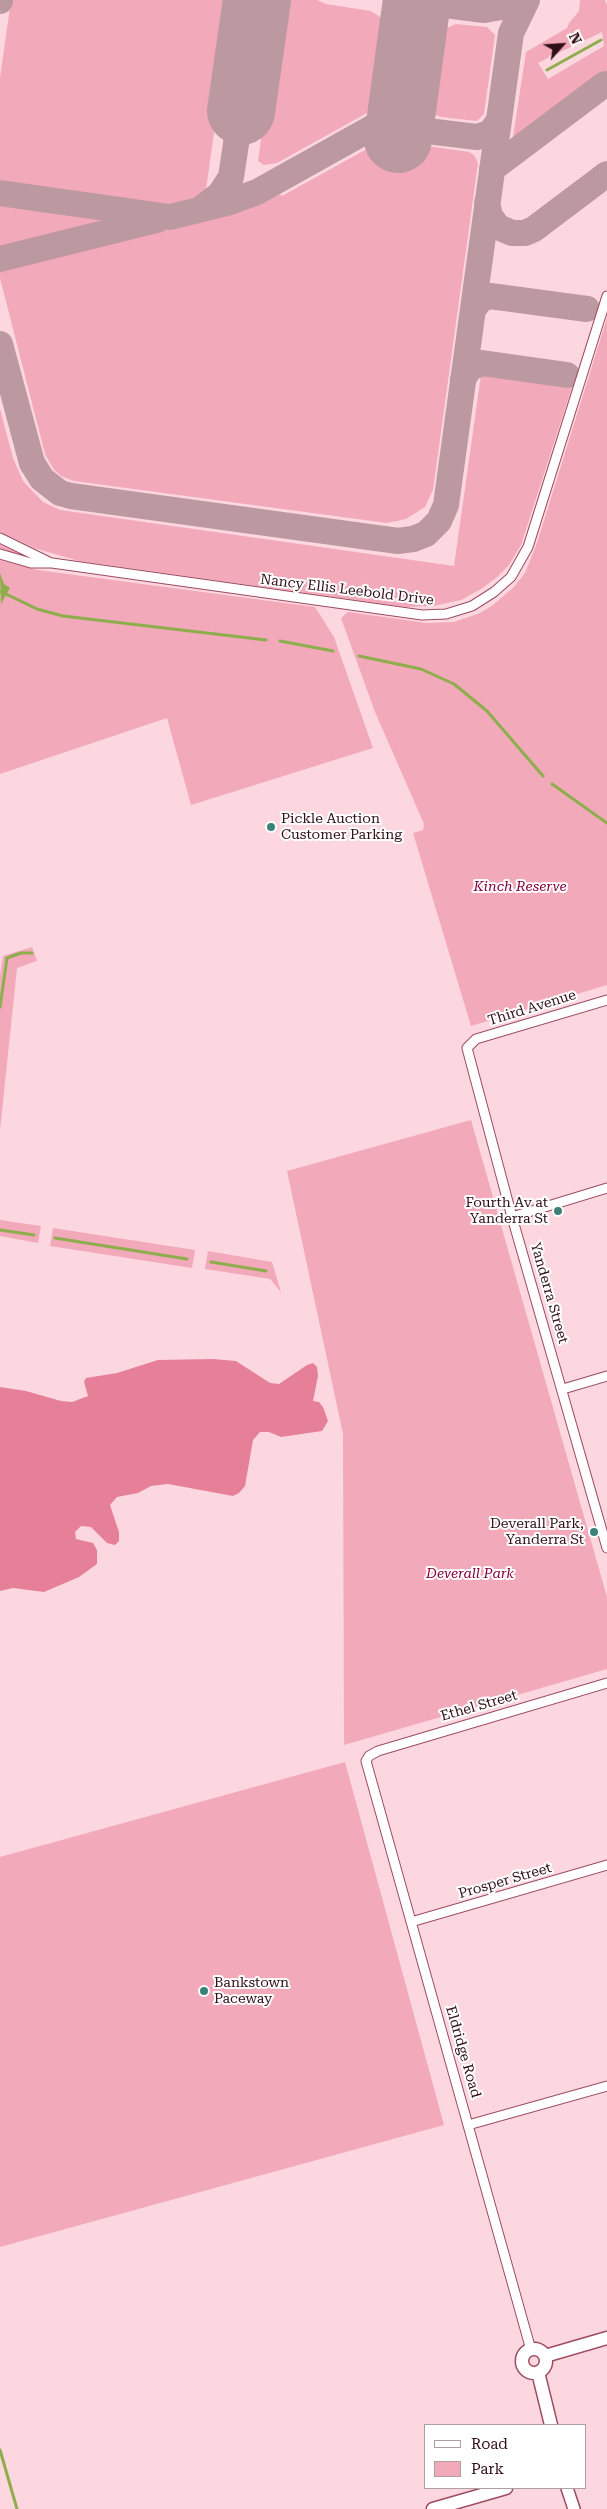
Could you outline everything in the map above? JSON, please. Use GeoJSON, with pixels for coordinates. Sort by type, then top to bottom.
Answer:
{"type":"FeatureCollection","features":[{"type":"Feature","properties":{"kind":"main road"},"geometry":{"type":"LineString","coordinates":[[545,2356],[607,2338]]}},
{"type":"Feature","properties":{"kind":"main road"},"geometry":{"type":"LineString","coordinates":[[531,2350],[540,2351],[545,2356],[546,2364],[538,2372],[527,2370],[523,2364],[524,2356],[531,2350]]}},
{"type":"Feature","properties":{"kind":"main road"},"geometry":{"type":"LineString","coordinates":[[538,2372],[550,2424]]}},
{"type":"Feature","properties":{"kind":"main road"},"geometry":{"type":"LineString","coordinates":[[433,2509],[503,2489]]}},
{"type":"Feature","properties":{"kind":"street","name":"Nancy Ellis Leebold Drive"},"geometry":{"type":"LineString","coordinates":[[0,554],[31,563],[52,563],[422,614],[446,614],[472,606],[494,592],[511,577],[526,552],[607,296]]}},
{"type":"Feature","properties":{"kind":"street","name":"Nancy Ellis Leebold Drive"},"geometry":{"type":"LineString","coordinates":[[0,538],[52,563]]}},
{"type":"Feature","properties":{"kind":"street","name":"Third Avenue"},"geometry":{"type":"LineString","coordinates":[[467,1046],[476,1040],[607,1000]]}},
{"type":"Feature","properties":{"kind":"street","name":"Yanderra Street"},"geometry":{"type":"LineString","coordinates":[[467,1046],[512,1217],[607,1548]]}},
{"type":"Feature","properties":{"kind":"street"},"geometry":{"type":"LineString","coordinates":[[512,1217],[607,1188]]}},
{"type":"Feature","properties":{"kind":"street"},"geometry":{"type":"LineString","coordinates":[[563,1390],[607,1376]]}},
{"type":"Feature","properties":{"kind":"street","name":"Ethel Street"},"geometry":{"type":"LineString","coordinates":[[366,1764],[368,1756],[378,1751],[607,1682]]}},
{"type":"Feature","properties":{"kind":"street","name":"Eldridge Road"},"geometry":{"type":"LineString","coordinates":[[366,1764],[531,2350]]}},
{"type":"Feature","properties":{"kind":"street","name":"Prosper Street"},"geometry":{"type":"LineString","coordinates":[[411,1922],[607,1866]]}},
{"type":"Feature","properties":{"kind":"street"},"geometry":{"type":"LineString","coordinates":[[468,2124],[607,2086]]}},
{"type":"Feature","properties":{"kind":"street"},"geometry":{"type":"LineString","coordinates":[[568,2489],[574,2509]]}},
{"type":"Feature","properties":{"kind":"green space"},"geometry":{"type":"Polygon","coordinates":[[[11,0],[233,0],[205,196],[191,204],[177,208],[0,184],[0,78],[11,0]]]}},
{"type":"Feature","properties":{"kind":"green space"},"geometry":{"type":"Polygon","coordinates":[[[280,0],[317,0],[326,4],[371,11],[383,19],[386,32],[376,108],[277,163],[264,165],[258,161],[280,0]]]}},
{"type":"Feature","properties":{"kind":"green space"},"geometry":{"type":"Polygon","coordinates":[[[580,0],[605,0],[607,5],[607,80],[605,78],[518,143],[513,137],[526,52],[567,28],[579,11],[580,0]],[[602,32],[556,54],[553,52],[548,58],[538,63],[548,79],[604,46],[602,32]]]}},
{"type":"Feature","properties":{"kind":"green space"},"geometry":{"type":"Polygon","coordinates":[[[456,24],[487,27],[495,35],[484,114],[477,121],[441,117],[435,115],[431,109],[439,37],[447,28],[456,24]]]}},
{"type":"Feature","properties":{"kind":"green space"},"geometry":{"type":"Polygon","coordinates":[[[374,145],[374,150],[417,158],[421,145],[469,152],[474,155],[478,163],[433,490],[425,507],[406,519],[387,523],[74,481],[61,476],[54,470],[45,454],[0,278],[0,268],[262,203],[280,194],[282,196],[374,145]]]}},
{"type":"Feature","properties":{"kind":"green space"},"geometry":{"type":"Polygon","coordinates":[[[0,201],[125,219],[0,251],[0,201]]]}},
{"type":"Feature","properties":{"kind":"green space","name":"Kinch Reserve"},"geometry":{"type":"Polygon","coordinates":[[[607,318],[607,985],[471,1026],[413,833],[423,830],[424,824],[375,712],[341,618],[348,612],[427,623],[454,622],[480,613],[493,605],[514,587],[525,573],[537,543],[607,318]]]}},
{"type":"Feature","properties":{"kind":"green space"},"geometry":{"type":"Polygon","coordinates":[[[488,369],[574,381],[521,545],[509,565],[496,578],[461,600],[433,606],[406,607],[79,561],[34,548],[0,532],[0,409],[13,458],[23,481],[43,502],[60,510],[454,566],[481,375],[488,369]]]}},
{"type":"Feature","properties":{"kind":"green space"},"geometry":{"type":"Polygon","coordinates":[[[0,543],[35,558],[35,560],[0,549],[0,543]]]}},
{"type":"Feature","properties":{"kind":"green space"},"geometry":{"type":"Polygon","coordinates":[[[0,560],[38,570],[315,607],[334,637],[373,748],[191,805],[167,718],[0,774],[0,560]]]}},
{"type":"Feature","properties":{"kind":"green space"},"geometry":{"type":"Polygon","coordinates":[[[32,947],[37,961],[17,968],[0,1130],[0,975],[3,956],[32,947]]]}},
{"type":"Feature","properties":{"kind":"green space","name":"Deverall Park"},"geometry":{"type":"Polygon","coordinates":[[[471,1120],[607,1597],[607,1669],[344,1745],[343,1434],[287,1171],[471,1120]]]}},
{"type":"Feature","properties":{"kind":"green space"},"geometry":{"type":"Polygon","coordinates":[[[0,1220],[41,1226],[38,1243],[0,1236],[0,1220]]]}},
{"type":"Feature","properties":{"kind":"green space"},"geometry":{"type":"Polygon","coordinates":[[[53,1228],[195,1250],[192,1268],[50,1246],[53,1228]]]}},
{"type":"Feature","properties":{"kind":"green space"},"geometry":{"type":"Polygon","coordinates":[[[208,1251],[272,1262],[281,1292],[270,1279],[205,1269],[208,1251]]]}},
{"type":"Feature","properties":{"kind":"green space","name":"Bankstown Paceway"},"geometry":{"type":"Polygon","coordinates":[[[345,1762],[444,2125],[0,2247],[0,1857],[345,1762]]]}},
{"type":"Feature","properties":{"kind":"shaded area"},"geometry":{"type":"Polygon","coordinates":[[[0,573],[4,584],[10,588],[1,604],[0,573]]]}},
{"type":"Feature","properties":{"kind":"shaded area"},"geometry":{"type":"Polygon","coordinates":[[[213,1359],[236,1361],[270,1383],[279,1384],[313,1363],[317,1367],[318,1376],[313,1401],[319,1402],[323,1407],[328,1421],[322,1431],[281,1437],[269,1432],[260,1432],[253,1440],[245,1486],[239,1493],[233,1496],[168,1484],[151,1486],[138,1493],[117,1497],[110,1505],[119,1532],[119,1541],[115,1545],[107,1543],[91,1527],[81,1526],[75,1532],[76,1539],[93,1543],[97,1550],[97,1564],[79,1577],[44,1592],[13,1588],[0,1591],[0,1387],[72,1402],[88,1396],[84,1382],[86,1378],[117,1373],[158,1360],[213,1359]]]}},
{"type":"Feature","properties":{"kind":"waterway"},"geometry":{"type":"LineString","coordinates":[[547,70],[601,40]]}},
{"type":"Feature","properties":{"kind":"waterway"},"geometry":{"type":"LineString","coordinates":[[0,591],[37,609],[63,616],[266,640]]}},
{"type":"Feature","properties":{"kind":"waterway"},"geometry":{"type":"LineString","coordinates":[[280,641],[333,651]]}},
{"type":"Feature","properties":{"kind":"waterway"},"geometry":{"type":"LineString","coordinates":[[359,656],[421,669],[454,684],[487,711],[543,776]]}},
{"type":"Feature","properties":{"kind":"waterway"},"geometry":{"type":"LineString","coordinates":[[552,784],[607,823]]}},
{"type":"Feature","properties":{"kind":"waterway"},"geometry":{"type":"LineString","coordinates":[[0,1007],[7,958],[21,953],[32,953]]}},
{"type":"Feature","properties":{"kind":"waterway"},"geometry":{"type":"LineString","coordinates":[[0,1230],[34,1235]]}},
{"type":"Feature","properties":{"kind":"waterway"},"geometry":{"type":"LineString","coordinates":[[55,1238],[187,1259]]}},
{"type":"Feature","properties":{"kind":"waterway"},"geometry":{"type":"LineString","coordinates":[[211,1262],[266,1271]]}},
{"type":"Feature","properties":{"kind":"waterway"},"geometry":{"type":"LineString","coordinates":[[0,2450],[17,2509]]}},
{"type":"Feature","properties":{"kind":"taxiway"},"geometry":{"type":"LineString","coordinates":[[406,0],[484,10],[501,7],[514,0]]}},
{"type":"Feature","properties":{"kind":"taxiway"},"geometry":{"type":"LineString","coordinates":[[0,344],[32,463],[42,479],[60,493],[398,541],[413,539],[426,534],[439,521],[446,505],[511,33],[527,0]]}},
{"type":"Feature","properties":{"kind":"taxiway"},"geometry":{"type":"LineString","coordinates":[[492,169],[605,84]]}},
{"type":"Feature","properties":{"kind":"taxiway"},"geometry":{"type":"LineString","coordinates":[[203,207],[220,194],[231,177],[241,111]]}},
{"type":"Feature","properties":{"kind":"taxiway"},"geometry":{"type":"LineString","coordinates":[[0,193],[170,217],[227,203],[257,192],[377,125],[477,137],[490,133],[498,122]]}},
{"type":"Feature","properties":{"kind":"taxiway"},"geometry":{"type":"LineString","coordinates":[[487,203],[490,216],[498,227],[512,233],[525,233],[534,229],[607,174]]}},
{"type":"Feature","properties":{"kind":"taxiway"},"geometry":{"type":"LineString","coordinates":[[0,259],[157,220]]}},
{"type":"Feature","properties":{"kind":"taxiway"},"geometry":{"type":"LineString","coordinates":[[473,310],[480,300],[490,296],[587,309]]}},
{"type":"Feature","properties":{"kind":"taxiway"},"geometry":{"type":"LineString","coordinates":[[463,379],[470,368],[482,363],[567,375]]}},
{"type":"Feature","properties":{"kind":"runway"},"geometry":{"type":"LineString","coordinates":[[241,111],[257,0]]}},
{"type":"Feature","properties":{"kind":"runway"},"geometry":{"type":"LineString","coordinates":[[398,139],[417,0]]}},
{"type":"Feature","properties":{"kind":"place","name":"Pickle Auction Customer Parking"},"geometry":{"type":"Point","coordinates":[271,827]}},
{"type":"Feature","properties":{"kind":"place","name":"Fourth Av at Yanderra St"},"geometry":{"type":"Point","coordinates":[558,1211]}},
{"type":"Feature","properties":{"kind":"place","name":"Deverall Park, Yanderra St"},"geometry":{"type":"Point","coordinates":[594,1532]}},
{"type":"Feature","properties":{"kind":"place","name":"Bankstown Paceway"},"geometry":{"type":"Point","coordinates":[204,1991]}}]}
